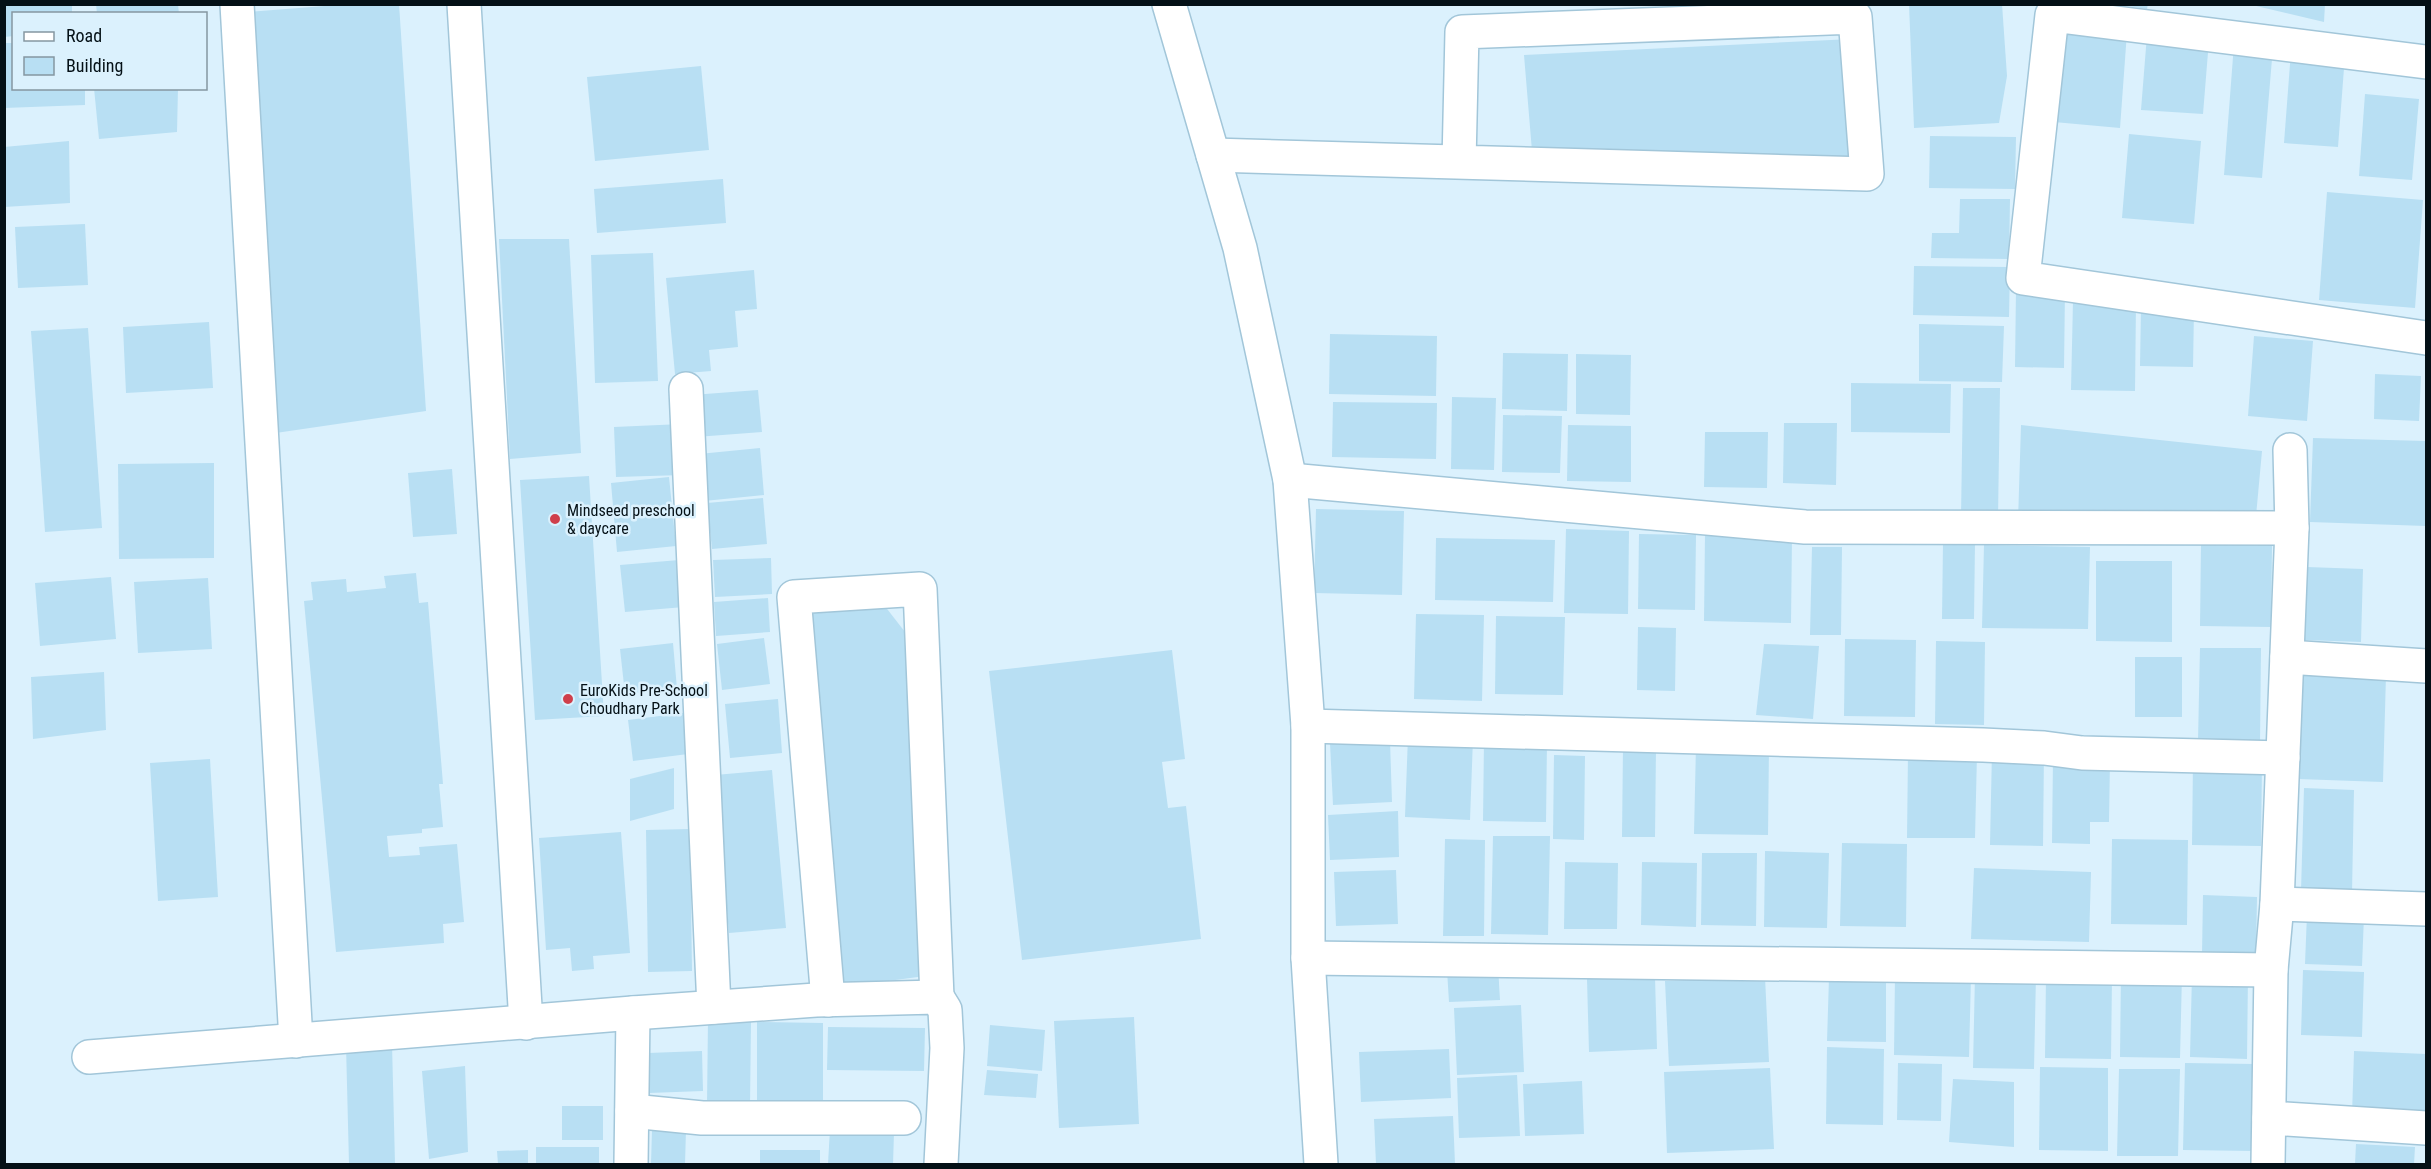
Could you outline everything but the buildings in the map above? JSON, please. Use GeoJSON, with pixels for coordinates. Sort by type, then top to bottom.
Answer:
{"type":"FeatureCollection","features":[{"type":"Feature","properties":{"kind":"street"},"geometry":{"type":"LineString","coordinates":[[237,4],[296,1041]]}},
{"type":"Feature","properties":{"kind":"street"},"geometry":{"type":"LineString","coordinates":[[464,4],[526,1023]]}},
{"type":"Feature","properties":{"kind":"street"},"geometry":{"type":"LineString","coordinates":[[1169,4],[1240,248],[1290,480],[1308,726],[1308,958],[1321,1164]]}},
{"type":"Feature","properties":{"kind":"street"},"geometry":{"type":"LineString","coordinates":[[2427,62],[2052,15],[2023,278],[2427,338]]}},
{"type":"Feature","properties":{"kind":"street"},"geometry":{"type":"LineString","coordinates":[[1213,155],[1867,174],[1855,17],[1462,32],[1459,162]]}},
{"type":"Feature","properties":{"kind":"street"},"geometry":{"type":"LineString","coordinates":[[686,389],[714,1007]]}},
{"type":"Feature","properties":{"kind":"street"},"geometry":{"type":"LineString","coordinates":[[2268,1164],[2271,970],[2277,904],[2292,528],[2290,450]]}},
{"type":"Feature","properties":{"kind":"street"},"geometry":{"type":"LineString","coordinates":[[1290,480],[1805,527],[2292,528]]}},
{"type":"Feature","properties":{"kind":"street"},"geometry":{"type":"LineString","coordinates":[[828,1000],[794,597],[920,589],[937,997],[945,1010],[947,1048],[941,1164]]}},
{"type":"Feature","properties":{"kind":"street"},"geometry":{"type":"LineString","coordinates":[[2287,657],[2427,666]]}},
{"type":"Feature","properties":{"kind":"street"},"geometry":{"type":"LineString","coordinates":[[1308,726],[1983,745],[2044,748],[2082,753],[2283,758]]}},
{"type":"Feature","properties":{"kind":"street"},"geometry":{"type":"LineString","coordinates":[[2277,904],[2427,909]]}},
{"type":"Feature","properties":{"kind":"street"},"geometry":{"type":"LineString","coordinates":[[1308,958],[2271,970]]}},
{"type":"Feature","properties":{"kind":"street"},"geometry":{"type":"LineString","coordinates":[[88,1057],[714,1007],[828,1000],[937,997]]}},
{"type":"Feature","properties":{"kind":"street"},"geometry":{"type":"LineString","coordinates":[[631,1164],[633,1013]]}},
{"type":"Feature","properties":{"kind":"street"},"geometry":{"type":"LineString","coordinates":[[632,1111],[702,1118],[904,1118]]}},
{"type":"Feature","properties":{"kind":"street"},"geometry":{"type":"LineString","coordinates":[[2270,1118],[2427,1128]]}},
{"type":"Feature","properties":{"kind":"place","name":"Mindseed preschool & daycare"},"geometry":{"type":"Point","coordinates":[555,519]}},
{"type":"Feature","properties":{"kind":"place","name":"EuroKids Pre-School Choudhary Park"},"geometry":{"type":"Point","coordinates":[568,699]}}]}
